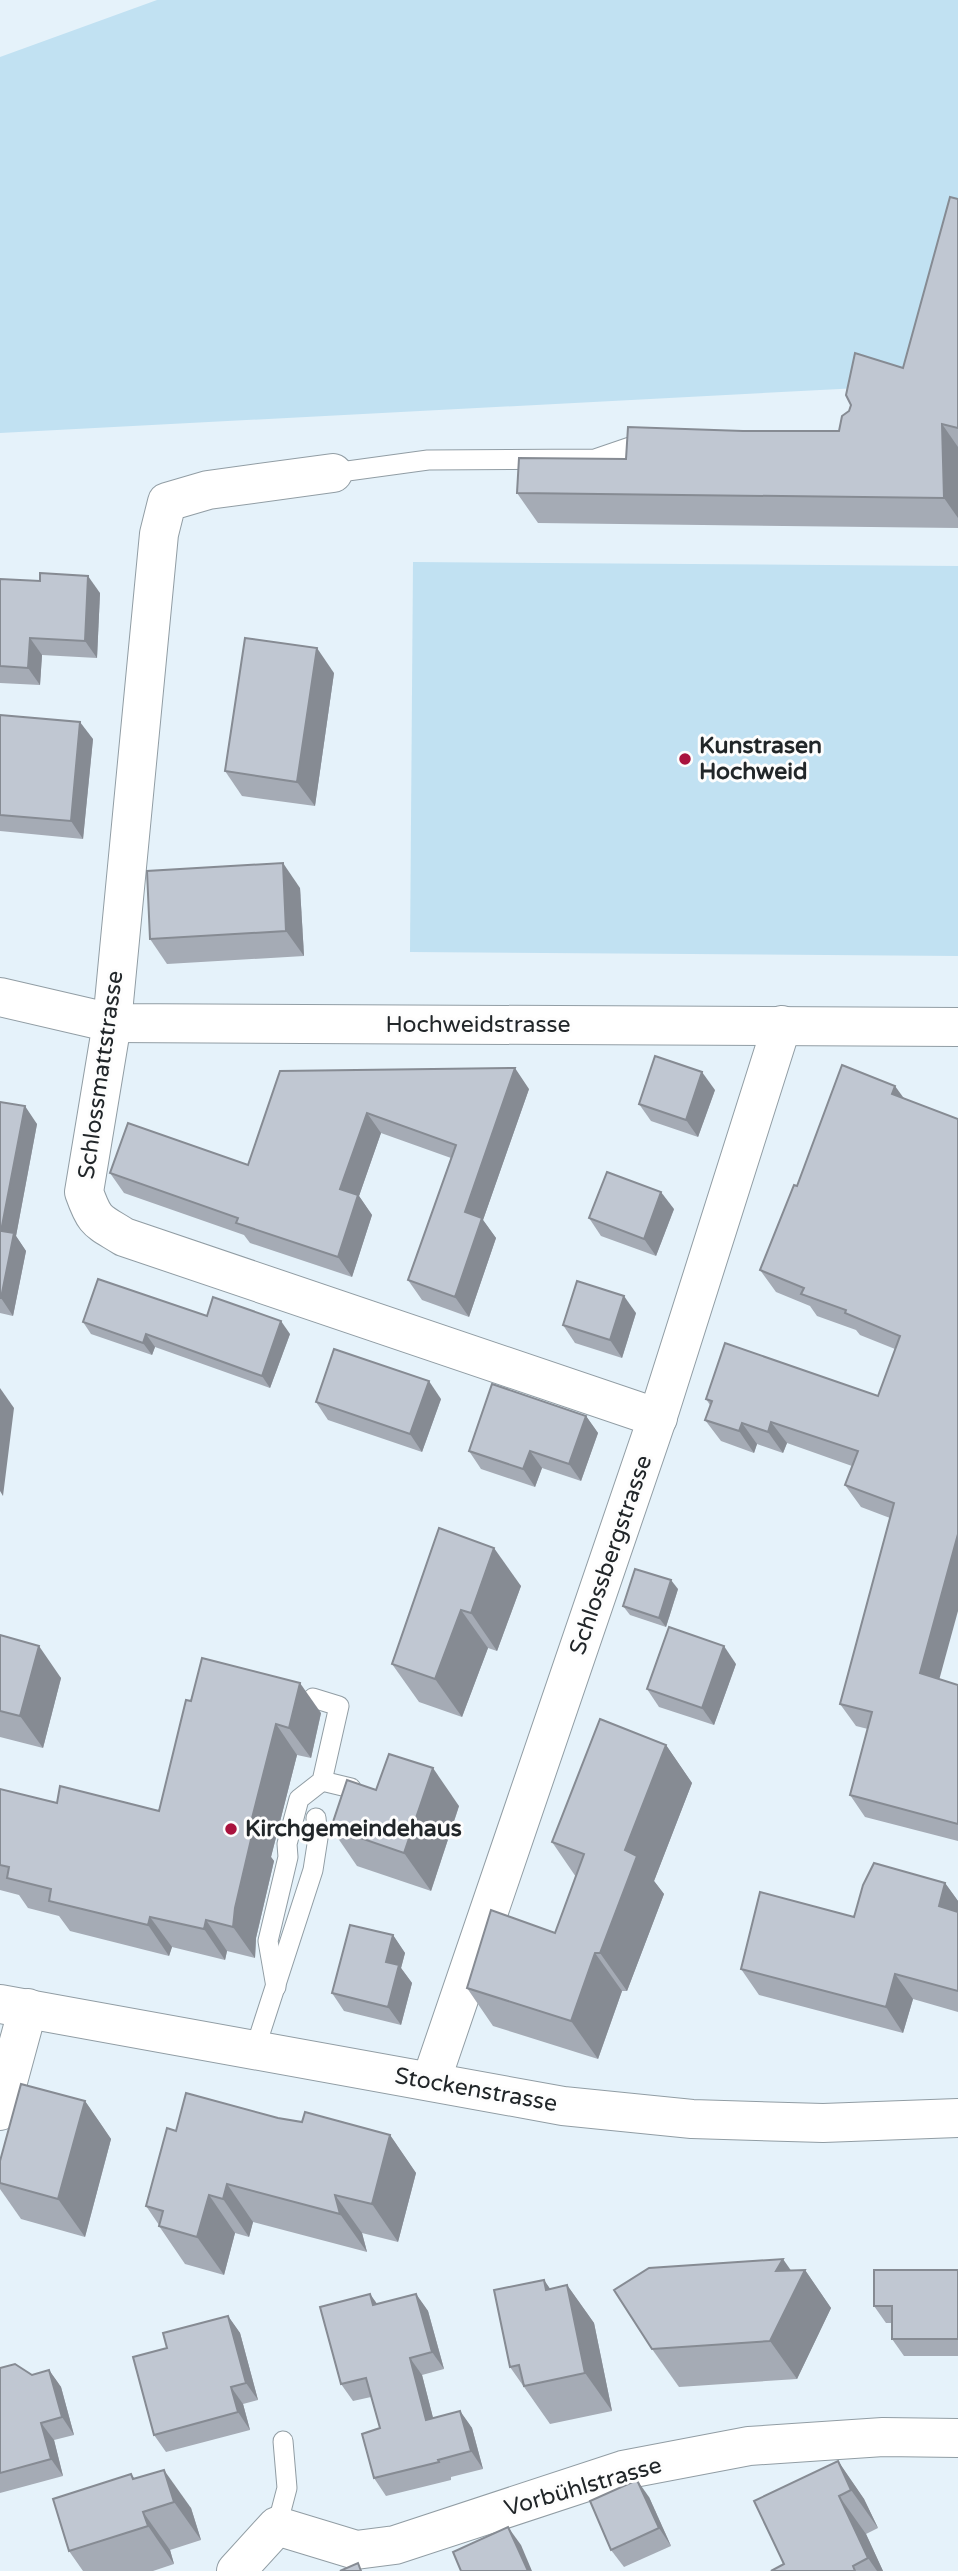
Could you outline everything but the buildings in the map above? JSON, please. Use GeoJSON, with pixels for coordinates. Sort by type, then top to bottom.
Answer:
{"type":"FeatureCollection","features":[{"type":"Feature","properties":{"kind":"street","name":"Schlossmattstrasse"},"geometry":{"type":"LineString","coordinates":[[333,472],[208,490],[167,502],[159,534],[112,1023],[84,1192],[93,1218],[124,1237],[658,1418]]}},
{"type":"Feature","properties":{"kind":"street","name":"Hochweidstrasse"},"geometry":{"type":"LineString","coordinates":[[0,997],[112,1023],[958,1027]]}},
{"type":"Feature","properties":{"kind":"street","name":"Schlossbergstrasse"},"geometry":{"type":"LineString","coordinates":[[431,2081],[658,1418],[782,1026]]}},
{"type":"Feature","properties":{"kind":"street","name":"Stockenstrasse"},"geometry":{"type":"LineString","coordinates":[[14,2006],[563,2106],[692,2119],[823,2123],[958,2118]]}},
{"type":"Feature","properties":{"kind":"street"},"geometry":{"type":"LineString","coordinates":[[0,2111],[14,2006]]}},
{"type":"Feature","properties":{"kind":"street","name":"Vorbühlstrasse"},"geometry":{"type":"LineString","coordinates":[[277,2526],[356,2550],[395,2545],[624,2470],[749,2446],[883,2437],[958,2438]]}},
{"type":"Feature","properties":{"kind":"street"},"geometry":{"type":"LineString","coordinates":[[236,2571],[277,2526]]}},
{"type":"Feature","properties":{"kind":"lane"},"geometry":{"type":"LineString","coordinates":[[333,472],[428,460],[595,459],[636,445],[675,443]]}},
{"type":"Feature","properties":{"kind":"lane"},"geometry":{"type":"LineString","coordinates":[[276,1987],[268,1941],[288,1857],[288,1844],[299,1799],[322,1781],[339,1706],[313,1698]]}},
{"type":"Feature","properties":{"kind":"lane"},"geometry":{"type":"LineString","coordinates":[[322,1781],[351,1788]]}},
{"type":"Feature","properties":{"kind":"lane"},"geometry":{"type":"LineString","coordinates":[[255,2049],[313,1870],[318,1839],[316,1818]]}},
{"type":"Feature","properties":{"kind":"lane"},"geometry":{"type":"LineString","coordinates":[[277,2526],[287,2488],[283,2441]]}},
{"type":"Feature","properties":{"kind":"shaded area"},"geometry":{"type":"Polygon","coordinates":[[[157,0],[958,0],[958,241],[898,386],[0,433],[0,57],[157,0]]]}},
{"type":"Feature","properties":{"kind":"shaded area","name":"Kunstrasen Hochweid"},"geometry":{"type":"Polygon","coordinates":[[[413,562],[958,566],[958,956],[410,952],[413,562]]]}},
{"type":"Feature","properties":{"kind":"place","name":"Kunstrasen Hochweid"},"geometry":{"type":"Point","coordinates":[685,759]}},
{"type":"Feature","properties":{"kind":"place","name":"Kirchgemeindehaus"},"geometry":{"type":"Point","coordinates":[231,1829]}}]}
